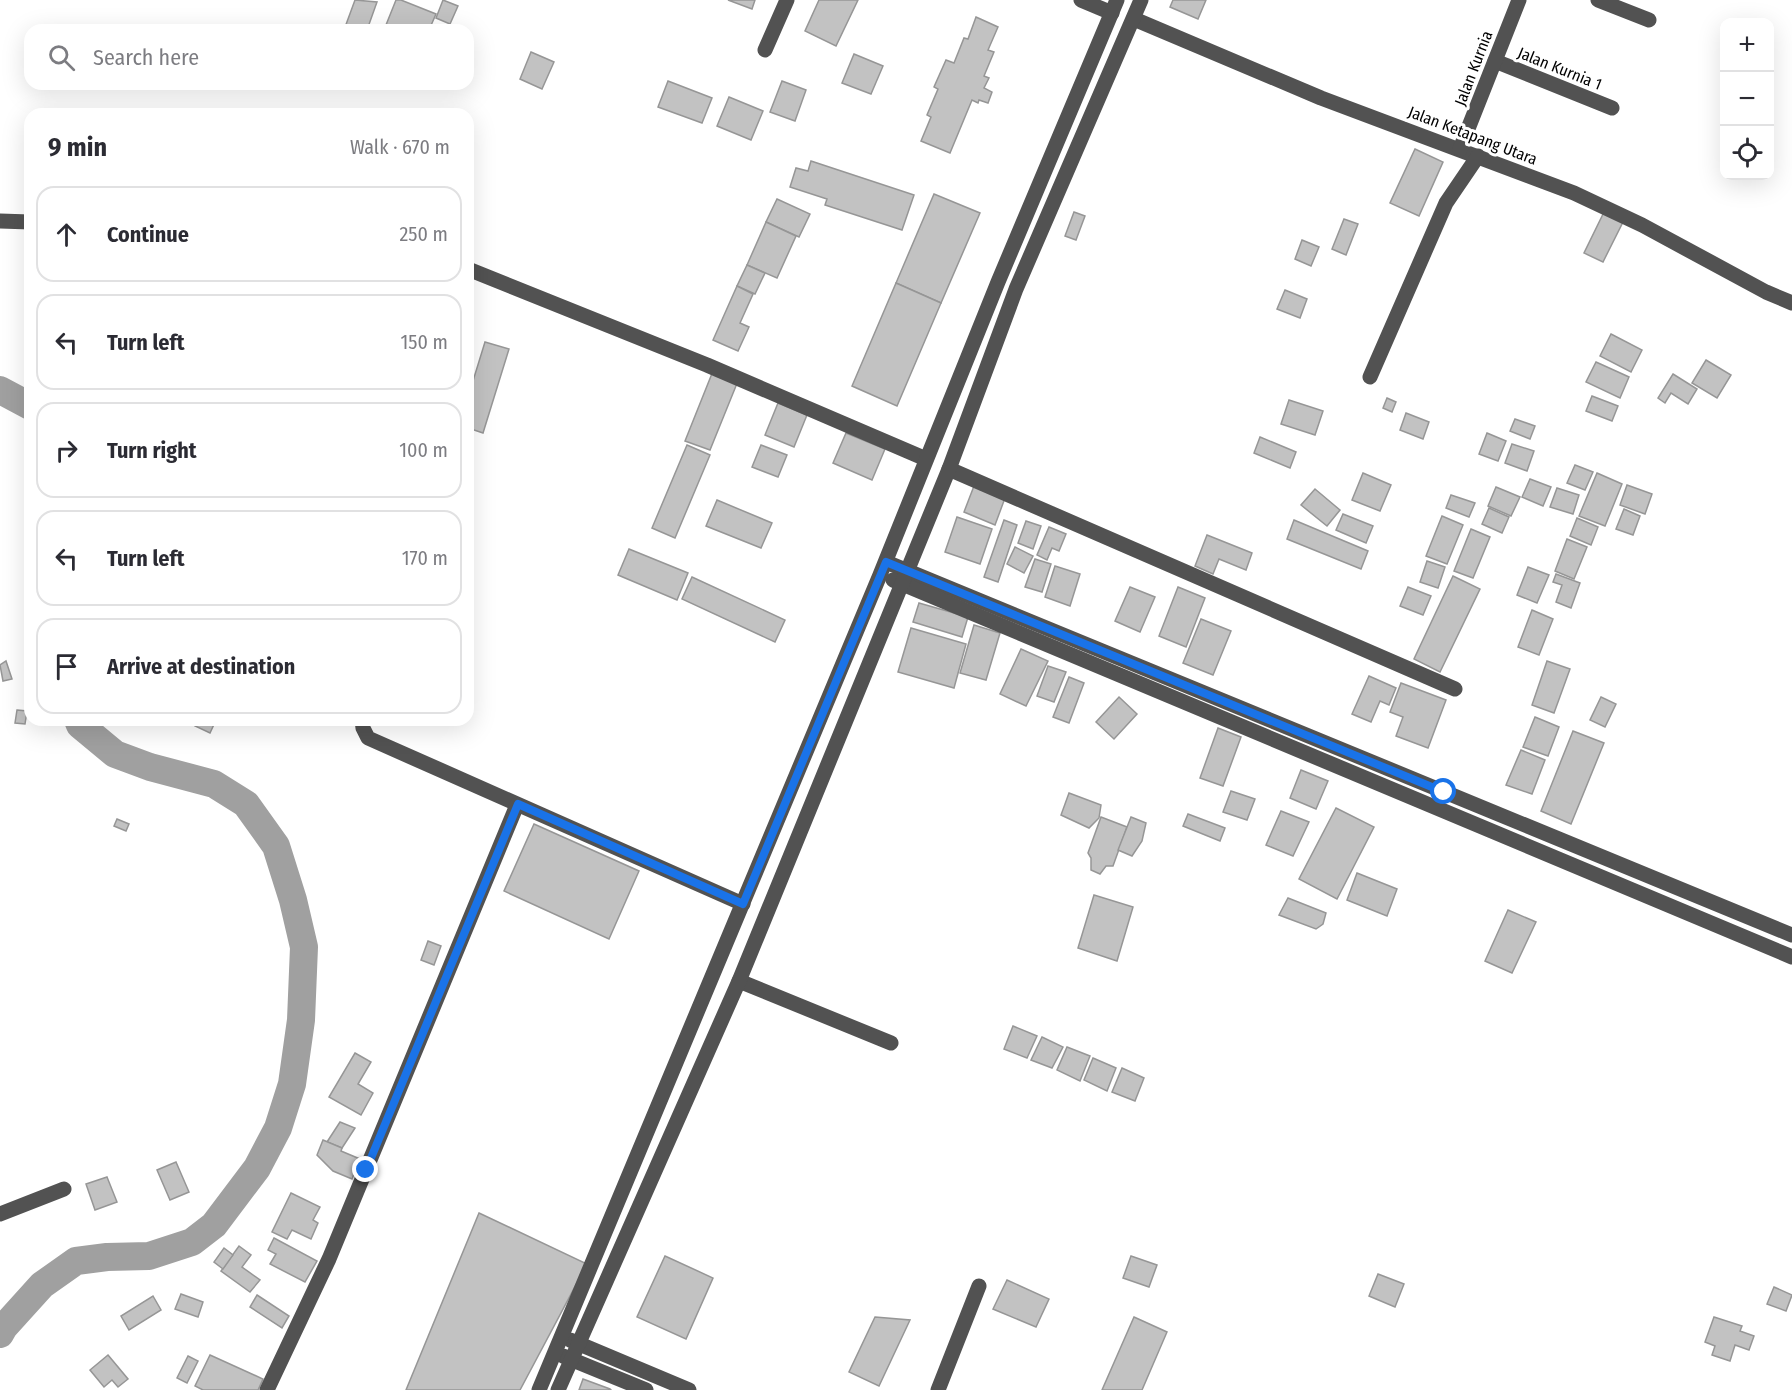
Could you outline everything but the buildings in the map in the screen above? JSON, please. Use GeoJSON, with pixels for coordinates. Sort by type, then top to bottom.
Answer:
{"type":"FeatureCollection","features":[{"type":"Feature","properties":{"kind":"street"},"geometry":{"type":"LineString","coordinates":[[765,50],[787,0]]}},
{"type":"Feature","properties":{"kind":"street"},"geometry":{"type":"LineString","coordinates":[[539,1390],[883,569],[998,282],[1115,6],[1081,0]]}},
{"type":"Feature","properties":{"kind":"street"},"geometry":{"type":"LineString","coordinates":[[558,1390],[739,981],[949,469],[1016,289],[1141,0]]}},
{"type":"Feature","properties":{"kind":"street","name":"Jalan Kurnia"},"geometry":{"type":"LineString","coordinates":[[1460,149],[1519,0]]}},
{"type":"Feature","properties":{"kind":"street"},"geometry":{"type":"LineString","coordinates":[[1598,0],[1649,20]]}},
{"type":"Feature","properties":{"kind":"street","name":"Jalan Ketapang Utara"},"geometry":{"type":"LineString","coordinates":[[1134,19],[1321,98],[1574,193],[1642,225],[1792,303]]}},
{"type":"Feature","properties":{"kind":"street","name":"Jalan Kurnia 1"},"geometry":{"type":"LineString","coordinates":[[1495,61],[1612,108]]}},
{"type":"Feature","properties":{"kind":"street"},"geometry":{"type":"LineString","coordinates":[[1370,377],[1446,203],[1478,156]]}},
{"type":"Feature","properties":{"kind":"street"},"geometry":{"type":"LineString","coordinates":[[0,221],[24,222]]}},
{"type":"Feature","properties":{"kind":"street"},"geometry":{"type":"LineString","coordinates":[[474,271],[707,365],[926,459]]}},
{"type":"Feature","properties":{"kind":"street"},"geometry":{"type":"LineString","coordinates":[[998,282],[1016,289]]}},
{"type":"Feature","properties":{"kind":"street"},"geometry":{"type":"LineString","coordinates":[[949,469],[1455,689]]}},
{"type":"Feature","properties":{"kind":"street"},"geometry":{"type":"LineString","coordinates":[[883,569],[1444,792],[1792,935]]}},
{"type":"Feature","properties":{"kind":"street"},"geometry":{"type":"LineString","coordinates":[[905,577],[1437,807],[1792,957]]}},
{"type":"Feature","properties":{"kind":"street"},"geometry":{"type":"LineString","coordinates":[[363,726],[368,738],[743,904]]}},
{"type":"Feature","properties":{"kind":"street"},"geometry":{"type":"LineString","coordinates":[[1437,807],[1444,792]]}},
{"type":"Feature","properties":{"kind":"street"},"geometry":{"type":"LineString","coordinates":[[267,1390],[329,1259],[518,804]]}},
{"type":"Feature","properties":{"kind":"street"},"geometry":{"type":"LineString","coordinates":[[739,981],[891,1044]]}},
{"type":"Feature","properties":{"kind":"street"},"geometry":{"type":"LineString","coordinates":[[0,1214],[64,1189]]}},
{"type":"Feature","properties":{"kind":"street"},"geometry":{"type":"LineString","coordinates":[[938,1390],[979,1286]]}},
{"type":"Feature","properties":{"kind":"street"},"geometry":{"type":"LineString","coordinates":[[562,1337],[689,1390]]}},
{"type":"Feature","properties":{"kind":"street"},"geometry":{"type":"LineString","coordinates":[[555,1352],[646,1390]]}},
{"type":"Feature","properties":{"kind":"waterway"},"geometry":{"type":"LineString","coordinates":[[0,390],[24,403]]}},
{"type":"Feature","properties":{"kind":"waterway"},"geometry":{"type":"LineString","coordinates":[[0,1334],[42,1285],[76,1261],[107,1257],[149,1256],[192,1242],[214,1225],[257,1168],[278,1128],[292,1084],[301,1020],[304,947],[293,900],[276,846],[246,804],[214,784],[150,767],[115,754],[81,726]]}},
{"type":"Feature","properties":{"kind":"route"},"geometry":{"type":"LineString","coordinates":[[366,1170],[518,804],[743,904],[886,562],[1444,792]]}}]}
